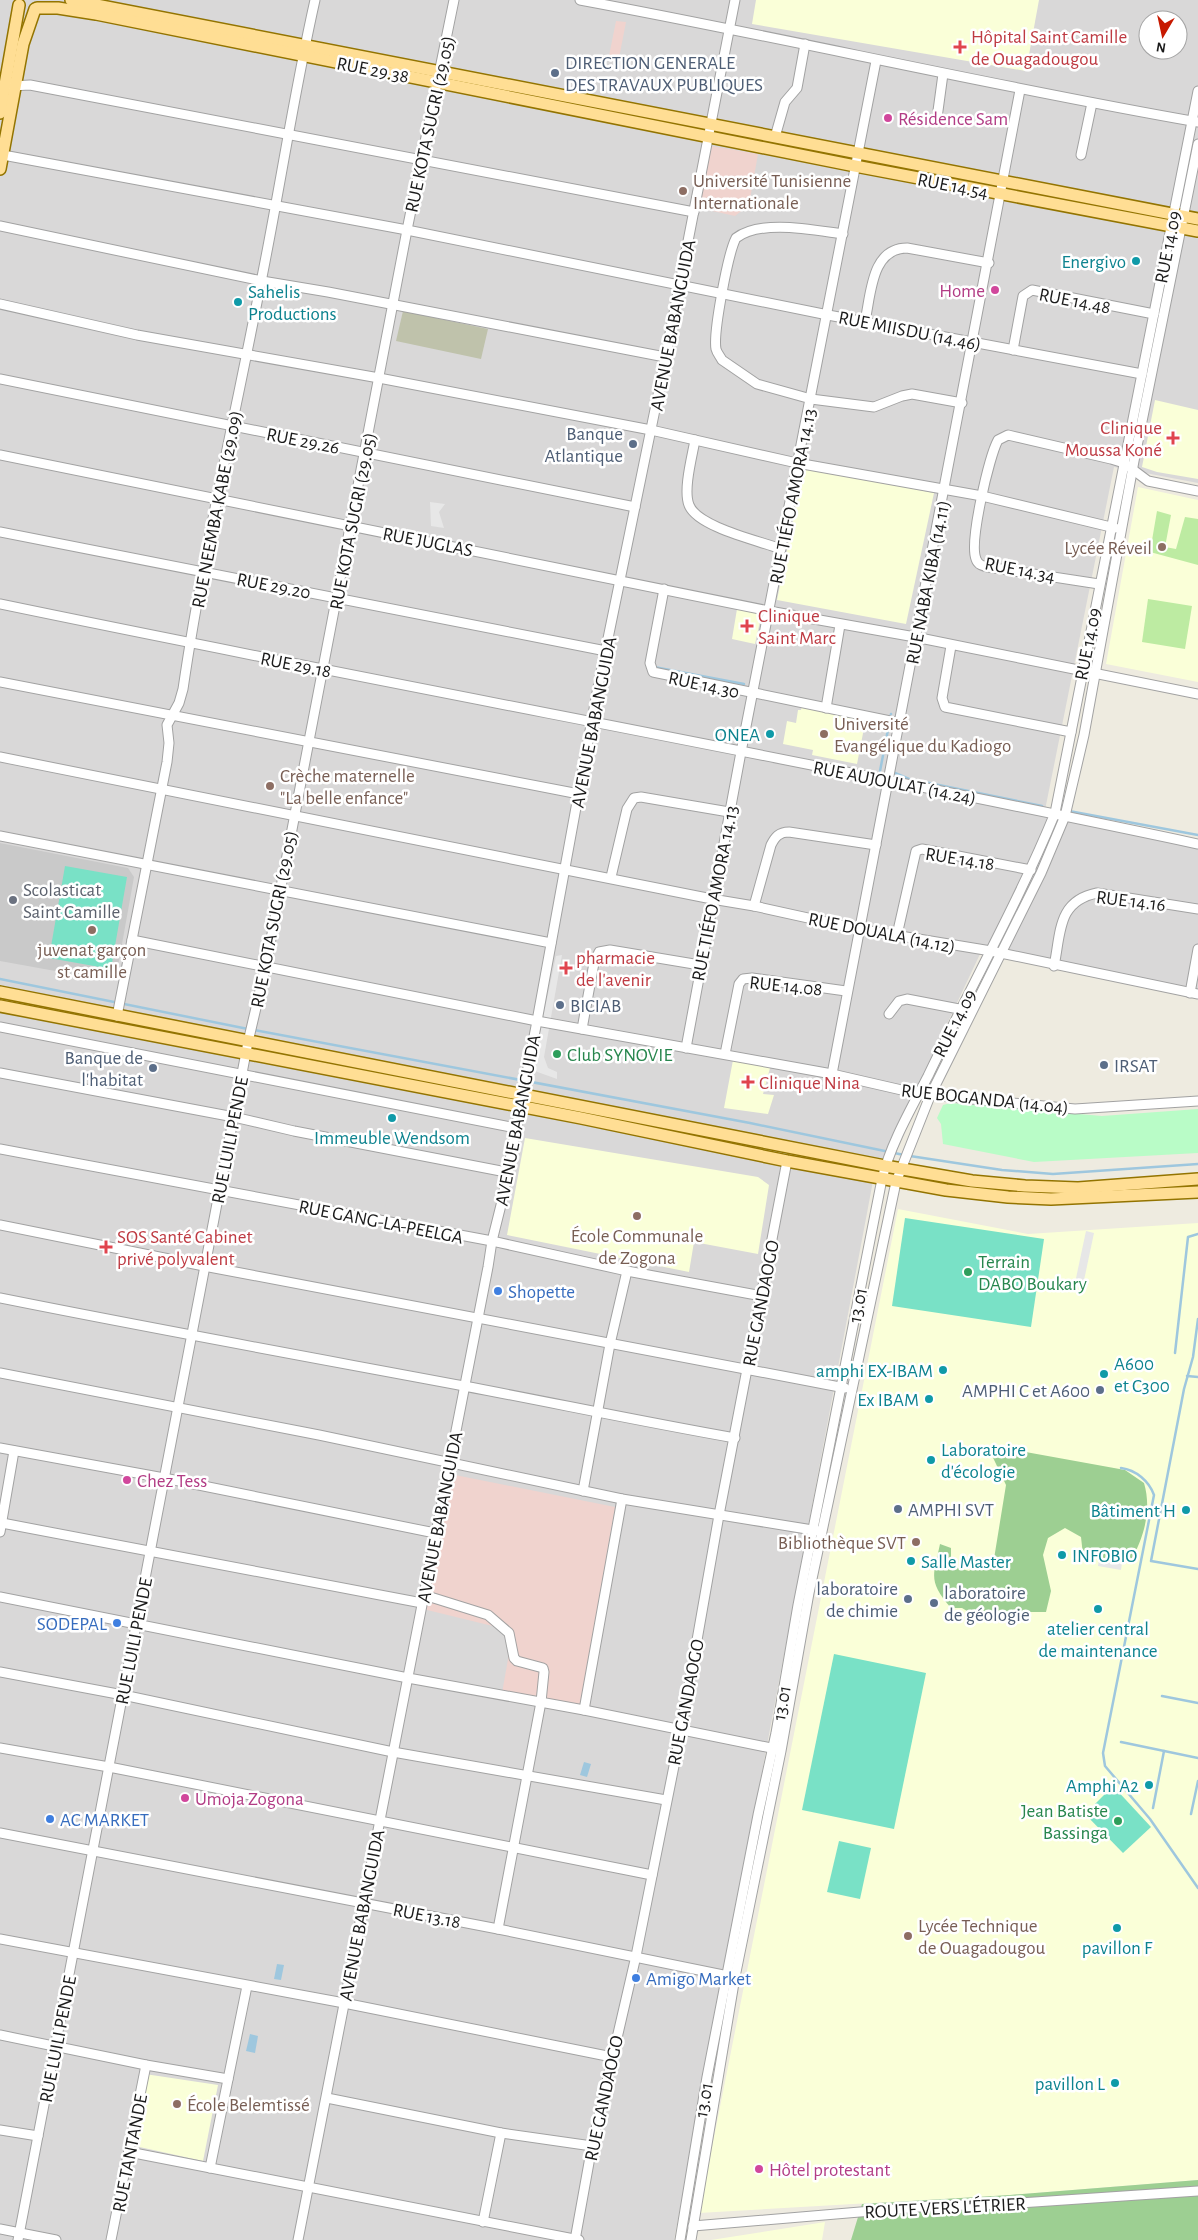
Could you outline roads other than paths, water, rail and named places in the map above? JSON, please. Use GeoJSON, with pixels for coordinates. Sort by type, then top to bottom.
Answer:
{"type":"FeatureCollection","features":[{"type":"Feature","properties":{"kind":"main road","name":"RUE 29.38"},"geometry":{"type":"LineString","coordinates":[[71,0],[303,51]]}},
{"type":"Feature","properties":{"kind":"main road","name":"RUE 29.38"},"geometry":{"type":"LineString","coordinates":[[18,3],[26,10],[39,6],[96,14],[438,77],[711,124],[1004,182],[1178,221]]}},
{"type":"Feature","properties":{"kind":"main road"},"geometry":{"type":"LineString","coordinates":[[0,169],[3,155],[7,87],[18,3]]}},
{"type":"Feature","properties":{"kind":"main road"},"geometry":{"type":"LineString","coordinates":[[0,112],[7,87],[39,6]]}},
{"type":"Feature","properties":{"kind":"main road","name":"RUE 29.38"},"geometry":{"type":"LineString","coordinates":[[438,77],[708,136]]}},
{"type":"Feature","properties":{"kind":"main road","name":"RUE 14.54"},"geometry":{"type":"LineString","coordinates":[[708,136],[1001,194],[1178,221],[1198,231]]}},
{"type":"Feature","properties":{"kind":"main road"},"geometry":{"type":"LineString","coordinates":[[1178,221],[1198,219]]}},
{"type":"Feature","properties":{"kind":"main road"},"geometry":{"type":"LineString","coordinates":[[0,992],[901,1169],[1001,1184],[1078,1188],[1198,1179]]}},
{"type":"Feature","properties":{"kind":"main road"},"geometry":{"type":"LineString","coordinates":[[0,1006],[520,1107],[786,1161],[946,1190],[1028,1199],[1198,1192]]}},
{"type":"Feature","properties":{"kind":"street","name":"RUE NEEMBA KABE (29.09)"},"geometry":{"type":"LineString","coordinates":[[117,1016],[169,749],[167,725],[180,699],[202,572],[262,281],[303,51],[315,0]]}},
{"type":"Feature","properties":{"kind":"street","name":"RUE KOTA SUGRI (29.05)"},"geometry":{"type":"LineString","coordinates":[[248,1042],[266,966],[293,816],[338,598],[407,230],[454,0]]}},
{"type":"Feature","properties":{"kind":"street"},"geometry":{"type":"LineString","coordinates":[[580,0],[730,28],[876,61],[1020,90],[1195,122]]}},
{"type":"Feature","properties":{"kind":"street","name":"AVENUE BABANGUIDA"},"geometry":{"type":"LineString","coordinates":[[298,2240],[477,1318],[523,1094],[592,722],[735,0]]}},
{"type":"Feature","properties":{"kind":"street"},"geometry":{"type":"LineString","coordinates":[[775,137],[785,102],[797,88],[805,44]]}},
{"type":"Feature","properties":{"kind":"street","name":"RUE TIÉFO AMORA 14.13"},"geometry":{"type":"LineString","coordinates":[[686,1048],[740,752],[828,315],[876,61]]}},
{"type":"Feature","properties":{"kind":"street"},"geometry":{"type":"LineString","coordinates":[[937,118],[943,74]]}},
{"type":"Feature","properties":{"kind":"street"},"geometry":{"type":"LineString","coordinates":[[7,87],[30,85],[694,212]]}},
{"type":"Feature","properties":{"kind":"street","name":"RUE NABA KIBA (14.11)"},"geometry":{"type":"LineString","coordinates":[[832,1074],[858,929],[946,489],[1020,90]]}},
{"type":"Feature","properties":{"kind":"street","name":"RUE 14.09"},"geometry":{"type":"LineString","coordinates":[[901,1169],[930,1096],[1041,873],[1065,816],[1084,735],[1123,529],[1195,122],[1198,91]]}},
{"type":"Feature","properties":{"kind":"street"},"geometry":{"type":"LineString","coordinates":[[1081,155],[1092,103]]}},
{"type":"Feature","properties":{"kind":"street","name":"RUE 14.09"},"geometry":{"type":"LineString","coordinates":[[885,1166],[959,1009],[991,951],[1031,870],[1055,813],[1154,314],[1198,144]]}},
{"type":"Feature","properties":{"kind":"street","name":"RUE MIISDU (14.46)"},"geometry":{"type":"LineString","coordinates":[[3,155],[407,230],[828,315],[1142,374]]}},
{"type":"Feature","properties":{"kind":"street"},"geometry":{"type":"LineString","coordinates":[[0,226],[262,281],[393,304],[665,357]]}},
{"type":"Feature","properties":{"kind":"street"},"geometry":{"type":"LineString","coordinates":[[843,234],[787,227],[740,234],[734,242],[722,294],[716,340],[716,349],[722,360],[757,384],[811,399],[874,407],[912,394],[962,403]]}},
{"type":"Feature","properties":{"kind":"street"},"geometry":{"type":"LineString","coordinates":[[865,321],[877,266],[889,253],[899,248],[989,263]]}},
{"type":"Feature","properties":{"kind":"street","name":"RUE 14.48"},"geometry":{"type":"LineString","coordinates":[[1013,350],[1023,296],[1032,290],[1154,314]]}},
{"type":"Feature","properties":{"kind":"street"},"geometry":{"type":"LineString","coordinates":[[0,304],[138,335],[379,378],[651,430],[797,463],[982,496],[1111,528],[1123,529]]}},
{"type":"Feature","properties":{"kind":"street","name":"RUE 29.26"},"geometry":{"type":"LineString","coordinates":[[0,379],[635,506]]}},
{"type":"Feature","properties":{"kind":"street"},"geometry":{"type":"LineString","coordinates":[[982,496],[996,445],[1002,437],[1008,435],[1111,458],[1124,463],[1148,481],[1198,491]]}},
{"type":"Feature","properties":{"kind":"street"},"geometry":{"type":"LineString","coordinates":[[695,440],[687,494],[688,504],[692,510],[707,523],[781,549]]}},
{"type":"Feature","properties":{"kind":"street","name":"RUE JUGLAS"},"geometry":{"type":"LineString","coordinates":[[0,455],[620,579],[769,611],[915,637],[951,646],[1198,694]]}},
{"type":"Feature","properties":{"kind":"street","name":"RUE 14.34"},"geometry":{"type":"LineString","coordinates":[[982,496],[974,547],[976,561],[981,565],[1099,584]]}},
{"type":"Feature","properties":{"kind":"street","name":"RUE 29.20"},"geometry":{"type":"LineString","coordinates":[[0,532],[606,651]]}},
{"type":"Feature","properties":{"kind":"street","name":"RUE 14.30"},"geometry":{"type":"LineString","coordinates":[[664,589],[650,663],[651,670],[657,674],[752,694]]}},
{"type":"Feature","properties":{"kind":"street","name":"RUE 29.18"},"geometry":{"type":"LineString","coordinates":[[0,604],[323,670],[592,722]]}},
{"type":"Feature","properties":{"kind":"street"},"geometry":{"type":"LineString","coordinates":[[826,708],[840,625]]}},
{"type":"Feature","properties":{"kind":"street"},"geometry":{"type":"LineString","coordinates":[[951,646],[942,698],[945,707],[1071,732]]}},
{"type":"Feature","properties":{"kind":"street"},"geometry":{"type":"LineString","coordinates":[[0,682],[579,794]]}},
{"type":"Feature","properties":{"kind":"street"},"geometry":{"type":"LineString","coordinates":[[752,694],[900,723]]}},
{"type":"Feature","properties":{"kind":"street","name":"RUE AUJOULAT (14.24)"},"geometry":{"type":"LineString","coordinates":[[592,722],[1055,813],[1198,844]]}},
{"type":"Feature","properties":{"kind":"street","name":"RUE DOUALA (14.12)"},"geometry":{"type":"LineString","coordinates":[[0,757],[754,906],[858,929],[991,951],[1054,966],[1194,994]]}},
{"type":"Feature","properties":{"kind":"street"},"geometry":{"type":"LineString","coordinates":[[611,878],[628,804],[634,798],[641,797],[729,812]]}},
{"type":"Feature","properties":{"kind":"street"},"geometry":{"type":"LineString","coordinates":[[754,906],[771,845],[780,834],[789,832],[876,845]]}},
{"type":"Feature","properties":{"kind":"street"},"geometry":{"type":"LineString","coordinates":[[0,836],[551,943]]}},
{"type":"Feature","properties":{"kind":"street","name":"RUE 14.18"},"geometry":{"type":"LineString","coordinates":[[897,935],[916,852],[922,849],[1031,870]]}},
{"type":"Feature","properties":{"kind":"street","name":"RUE 14.16"},"geometry":{"type":"LineString","coordinates":[[1054,966],[1065,911],[1075,901],[1087,894],[1096,893],[1198,909]]}},
{"type":"Feature","properties":{"kind":"street","name":"RUE BOGANDA (14.04)"},"geometry":{"type":"LineString","coordinates":[[132,940],[537,1021],[832,1074],[930,1096],[1075,1109],[1198,1101]]}},
{"type":"Feature","properties":{"kind":"street"},"geometry":{"type":"LineString","coordinates":[[1194,994],[1198,948]]}},
{"type":"Feature","properties":{"kind":"street"},"geometry":{"type":"LineString","coordinates":[[582,1029],[596,956],[604,950],[700,965]]}},
{"type":"Feature","properties":{"kind":"street","name":"RUE 14.08"},"geometry":{"type":"LineString","coordinates":[[725,1054],[739,984],[743,979],[752,978],[846,991]]}},
{"type":"Feature","properties":{"kind":"street"},"geometry":{"type":"LineString","coordinates":[[889,1014],[899,1001],[907,1000],[959,1009]]}},
{"type":"Feature","properties":{"kind":"street"},"geometry":{"type":"LineString","coordinates":[[0,1027],[516,1128]]}},
{"type":"Feature","properties":{"kind":"street","name":"RUE LUILI PENDE"},"geometry":{"type":"LineString","coordinates":[[19,2236],[248,1042]]}},
{"type":"Feature","properties":{"kind":"street"},"geometry":{"type":"LineString","coordinates":[[0,1073],[234,1117],[294,1131],[506,1172]]}},
{"type":"Feature","properties":{"kind":"street","name":"RUE GANG-LA-PEELGA"},"geometry":{"type":"LineString","coordinates":[[0,1149],[492,1242],[627,1271],[762,1296]]}},
{"type":"Feature","properties":{"kind":"street","name":"RUE GANDAOGO"},"geometry":{"type":"LineString","coordinates":[[577,2240],[592,2146],[636,1956],[681,1731],[719,1516],[786,1161]]}},
{"type":"Feature","properties":{"kind":"street","name":"13.01"},"geometry":{"type":"LineString","coordinates":[[680,2240],[707,2077],[731,1976],[777,1750],[818,1530],[841,1387],[885,1166]]}},
{"type":"Feature","properties":{"kind":"street","name":"13.01"},"geometry":{"type":"LineString","coordinates":[[818,1530],[896,1182],[901,1169]]}},
{"type":"Feature","properties":{"kind":"street"},"geometry":{"type":"LineString","coordinates":[[0,1224],[204,1266],[851,1389]]}},
{"type":"Feature","properties":{"kind":"street"},"geometry":{"type":"LineString","coordinates":[[584,1491],[610,1344],[627,1271]]}},
{"type":"Feature","properties":{"kind":"street"},"geometry":{"type":"LineString","coordinates":[[0,1298],[465,1386],[599,1414],[735,1438]]}},
{"type":"Feature","properties":{"kind":"street"},"geometry":{"type":"LineString","coordinates":[[0,1373],[178,1407],[622,1499],[719,1516],[818,1530]]}},
{"type":"Feature","properties":{"kind":"street"},"geometry":{"type":"LineString","coordinates":[[0,1448],[164,1478],[435,1533]]}},
{"type":"Feature","properties":{"kind":"street"},"geometry":{"type":"LineString","coordinates":[[14,1451],[1,1527],[150,1550],[423,1599],[488,1615],[509,1633],[514,1658],[517,1661],[543,1668],[541,1702],[498,1929]]}},
{"type":"Feature","properties":{"kind":"street"},"geometry":{"type":"LineString","coordinates":[[584,1710],[622,1499]]}},
{"type":"Feature","properties":{"kind":"street"},"geometry":{"type":"LineString","coordinates":[[0,1597],[408,1678],[584,1710],[777,1750]]}},
{"type":"Feature","properties":{"kind":"street"},"geometry":{"type":"LineString","coordinates":[[0,1672],[123,1695],[393,1752],[666,1800]]}},
{"type":"Feature","properties":{"kind":"street"},"geometry":{"type":"LineString","coordinates":[[0,1748],[109,1767],[652,1875]]}},
{"type":"Feature","properties":{"kind":"street","name":"RUE 13.18"},"geometry":{"type":"LineString","coordinates":[[0,1833],[364,1902],[731,1976]]}},
{"type":"Feature","properties":{"kind":"street"},"geometry":{"type":"LineString","coordinates":[[0,1939],[344,2003],[612,2056]]}},
{"type":"Feature","properties":{"kind":"street","name":"13.01"},"geometry":{"type":"LineString","coordinates":[[690,2240],[731,1976]]}},
{"type":"Feature","properties":{"kind":"street"},"geometry":{"type":"LineString","coordinates":[[210,2168],[247,1986]]}},
{"type":"Feature","properties":{"kind":"street"},"geometry":{"type":"LineString","coordinates":[[0,2035],[146,2065],[228,2079]]}},
{"type":"Feature","properties":{"kind":"street","name":"RUE TANTANDE"},"geometry":{"type":"LineString","coordinates":[[112,2240],[146,2065]]}},
{"type":"Feature","properties":{"kind":"street"},"geometry":{"type":"LineString","coordinates":[[326,2098],[501,2133],[592,2146]]}},
{"type":"Feature","properties":{"kind":"street"},"geometry":{"type":"LineString","coordinates":[[0,2130],[38,2136]]}},
{"type":"Feature","properties":{"kind":"street"},"geometry":{"type":"LineString","coordinates":[[483,2222],[501,2133]]}},
{"type":"Feature","properties":{"kind":"street"},"geometry":{"type":"LineString","coordinates":[[129,2152],[309,2189],[577,2240]]}},
{"type":"Feature","properties":{"kind":"street","name":"ROUTE VERS L'ÉTRIER"},"geometry":{"type":"LineString","coordinates":[[693,2226],[931,2206],[1005,2204],[1198,2191]]}},
{"type":"Feature","properties":{"kind":"street"},"geometry":{"type":"LineString","coordinates":[[0,2229],[19,2236],[56,2240]]}},
{"type":"Feature","properties":{"kind":"water"},"geometry":{"type":"Polygon","coordinates":[[[584,1762],[591,1764],[587,1777],[580,1775],[584,1762]]]}},
{"type":"Feature","properties":{"kind":"water"},"geometry":{"type":"Polygon","coordinates":[[[277,1964],[284,1965],[281,1980],[274,1979],[277,1964]]]}},
{"type":"Feature","properties":{"kind":"water"},"geometry":{"type":"Polygon","coordinates":[[[250,2034],[258,2036],[255,2053],[246,2051],[250,2034]]]}},
{"type":"Feature","properties":{"kind":"waterway"},"geometry":{"type":"LineString","coordinates":[[654,667],[744,684]]}},
{"type":"Feature","properties":{"kind":"waterway"},"geometry":{"type":"LineString","coordinates":[[880,771],[891,714]]}},
{"type":"Feature","properties":{"kind":"waterway"},"geometry":{"type":"LineString","coordinates":[[895,773],[909,779],[1042,806]]}},
{"type":"Feature","properties":{"kind":"waterway"},"geometry":{"type":"LineString","coordinates":[[1069,811],[1198,835]]}},
{"type":"Feature","properties":{"kind":"waterway"},"geometry":{"type":"LineString","coordinates":[[0,979],[248,1029]]}},
{"type":"Feature","properties":{"kind":"waterway"},"geometry":{"type":"LineString","coordinates":[[254,1030],[750,1123],[904,1155]]}},
{"type":"Feature","properties":{"kind":"waterway"},"geometry":{"type":"LineString","coordinates":[[910,1156],[1002,1170],[1053,1174],[1198,1164]]}},
{"type":"Feature","properties":{"kind":"waterway"},"geometry":{"type":"LineString","coordinates":[[1175,1353],[1188,1237],[1198,1234]]}},
{"type":"Feature","properties":{"kind":"waterway"},"geometry":{"type":"LineString","coordinates":[[1198,1319],[1193,1357],[1184,1389],[1151,1561],[1198,1569]]}},
{"type":"Feature","properties":{"kind":"waterway"},"geometry":{"type":"LineString","coordinates":[[1187,1376],[1198,1377]]}},
{"type":"Feature","properties":{"kind":"waterway"},"geometry":{"type":"LineString","coordinates":[[1121,1468],[1132,1471],[1141,1477],[1149,1485],[1154,1495],[1103,1753],[1105,1766],[1150,1819],[1198,1888]]}},
{"type":"Feature","properties":{"kind":"waterway"},"geometry":{"type":"LineString","coordinates":[[1162,1696],[1198,1703]]}},
{"type":"Feature","properties":{"kind":"waterway"},"geometry":{"type":"LineString","coordinates":[[1121,1742],[1198,1758]]}},
{"type":"Feature","properties":{"kind":"waterway"},"geometry":{"type":"LineString","coordinates":[[1153,1808],[1164,1751]]}},
{"type":"Feature","properties":{"kind":"waterway"},"geometry":{"type":"LineString","coordinates":[[1191,1814],[1198,1781]]}},
{"type":"Feature","properties":{"kind":"place","name":"Hôpital Saint Camille de Ouagadougou"},"geometry":{"type":"Point","coordinates":[960,47]}},
{"type":"Feature","properties":{"kind":"place","name":"DIRECTION GENERALE DES TRAVAUX PUBLIQUES"},"geometry":{"type":"Point","coordinates":[555,73]}},
{"type":"Feature","properties":{"kind":"place","name":"Résidence Sam"},"geometry":{"type":"Point","coordinates":[888,118]}},
{"type":"Feature","properties":{"kind":"place","name":"Université Tunisienne Internationale"},"geometry":{"type":"Point","coordinates":[683,191]}},
{"type":"Feature","properties":{"kind":"place","name":"Energivo"},"geometry":{"type":"Point","coordinates":[1136,261]}},
{"type":"Feature","properties":{"kind":"place","name":"Home"},"geometry":{"type":"Point","coordinates":[995,290]}},
{"type":"Feature","properties":{"kind":"place","name":"Sahelis Productions"},"geometry":{"type":"Point","coordinates":[238,302]}},
{"type":"Feature","properties":{"kind":"place","name":"Clinique Moussa Koné"},"geometry":{"type":"Point","coordinates":[1173,438]}},
{"type":"Feature","properties":{"kind":"place","name":"Banque Atlantique"},"geometry":{"type":"Point","coordinates":[633,444]}},
{"type":"Feature","properties":{"kind":"place","name":"Lycée Réveil"},"geometry":{"type":"Point","coordinates":[1162,547]}},
{"type":"Feature","properties":{"kind":"place","name":"Clinique Saint Marc"},"geometry":{"type":"Point","coordinates":[747,626]}},
{"type":"Feature","properties":{"kind":"place","name":"ONEA"},"geometry":{"type":"Point","coordinates":[770,734]}},
{"type":"Feature","properties":{"kind":"place","name":"Université Evangélique du Kadiogo"},"geometry":{"type":"Point","coordinates":[824,734]}},
{"type":"Feature","properties":{"kind":"place","name":"Crèche maternelle \"La belle enfance\""},"geometry":{"type":"Point","coordinates":[270,786]}},
{"type":"Feature","properties":{"kind":"place","name":"Scolasticat Saint Camille"},"geometry":{"type":"Point","coordinates":[13,900]}},
{"type":"Feature","properties":{"kind":"place","name":"juvenat garçon st camille"},"geometry":{"type":"Point","coordinates":[92,930]}},
{"type":"Feature","properties":{"kind":"place","name":"pharmacie de l'avenir"},"geometry":{"type":"Point","coordinates":[566,968]}},
{"type":"Feature","properties":{"kind":"place","name":"BICIAB"},"geometry":{"type":"Point","coordinates":[560,1005]}},
{"type":"Feature","properties":{"kind":"place","name":"Club SYNOVIE"},"geometry":{"type":"Point","coordinates":[557,1054]}},
{"type":"Feature","properties":{"kind":"place","name":"IRSAT"},"geometry":{"type":"Point","coordinates":[1104,1065]}},
{"type":"Feature","properties":{"kind":"place","name":"Banque de l'habitat"},"geometry":{"type":"Point","coordinates":[153,1068]}},
{"type":"Feature","properties":{"kind":"place","name":"Clinique Nina"},"geometry":{"type":"Point","coordinates":[748,1082]}},
{"type":"Feature","properties":{"kind":"place","name":"Immeuble Wendsom"},"geometry":{"type":"Point","coordinates":[392,1118]}},
{"type":"Feature","properties":{"kind":"place","name":"École Communale de Zogona"},"geometry":{"type":"Point","coordinates":[637,1216]}},
{"type":"Feature","properties":{"kind":"place","name":"SOS Santé Cabinet privé polyvalent"},"geometry":{"type":"Point","coordinates":[106,1247]}},
{"type":"Feature","properties":{"kind":"place","name":"Terrain DABO Boukary"},"geometry":{"type":"Point","coordinates":[968,1272]}},
{"type":"Feature","properties":{"kind":"place","name":"Shopette"},"geometry":{"type":"Point","coordinates":[498,1291]}},
{"type":"Feature","properties":{"kind":"place","name":"amphi EX-IBAM"},"geometry":{"type":"Point","coordinates":[943,1370]}},
{"type":"Feature","properties":{"kind":"place","name":"A600 et C300"},"geometry":{"type":"Point","coordinates":[1104,1374]}},
{"type":"Feature","properties":{"kind":"place","name":"AMPHI C et A600"},"geometry":{"type":"Point","coordinates":[1100,1390]}},
{"type":"Feature","properties":{"kind":"place","name":"Ex IBAM"},"geometry":{"type":"Point","coordinates":[929,1399]}},
{"type":"Feature","properties":{"kind":"place","name":"Laboratoire d'écologie"},"geometry":{"type":"Point","coordinates":[931,1460]}},
{"type":"Feature","properties":{"kind":"place","name":"Chez Tess"},"geometry":{"type":"Point","coordinates":[127,1480]}},
{"type":"Feature","properties":{"kind":"place","name":"AMPHI SVT"},"geometry":{"type":"Point","coordinates":[898,1509]}},
{"type":"Feature","properties":{"kind":"place","name":"Bâtiment H"},"geometry":{"type":"Point","coordinates":[1186,1510]}},
{"type":"Feature","properties":{"kind":"place","name":"Bibliothèque SVT"},"geometry":{"type":"Point","coordinates":[916,1542]}},
{"type":"Feature","properties":{"kind":"place","name":"INFOBIO"},"geometry":{"type":"Point","coordinates":[1062,1555]}},
{"type":"Feature","properties":{"kind":"place","name":"Salle Master"},"geometry":{"type":"Point","coordinates":[911,1561]}},
{"type":"Feature","properties":{"kind":"place","name":"laboratoire de chimie"},"geometry":{"type":"Point","coordinates":[908,1599]}},
{"type":"Feature","properties":{"kind":"place","name":"laboratoire de géologie"},"geometry":{"type":"Point","coordinates":[934,1603]}},
{"type":"Feature","properties":{"kind":"place","name":"atelier central de maintenance"},"geometry":{"type":"Point","coordinates":[1098,1609]}},
{"type":"Feature","properties":{"kind":"place","name":"SODEPAL"},"geometry":{"type":"Point","coordinates":[117,1623]}},
{"type":"Feature","properties":{"kind":"place","name":"Amphi A2"},"geometry":{"type":"Point","coordinates":[1149,1785]}},
{"type":"Feature","properties":{"kind":"place","name":"Umoja Zogona"},"geometry":{"type":"Point","coordinates":[185,1798]}},
{"type":"Feature","properties":{"kind":"place","name":"AC MARKET"},"geometry":{"type":"Point","coordinates":[50,1819]}},
{"type":"Feature","properties":{"kind":"place","name":"Jean Batiste Bassinga"},"geometry":{"type":"Point","coordinates":[1118,1821]}},
{"type":"Feature","properties":{"kind":"place","name":"pavillon F"},"geometry":{"type":"Point","coordinates":[1117,1928]}},
{"type":"Feature","properties":{"kind":"place","name":"Lycée Technique de Ouagadougou"},"geometry":{"type":"Point","coordinates":[908,1936]}},
{"type":"Feature","properties":{"kind":"place","name":"Amigo Market"},"geometry":{"type":"Point","coordinates":[636,1978]}},
{"type":"Feature","properties":{"kind":"place","name":"pavillon L"},"geometry":{"type":"Point","coordinates":[1115,2083]}},
{"type":"Feature","properties":{"kind":"place","name":"École Belemtissé"},"geometry":{"type":"Point","coordinates":[177,2104]}},
{"type":"Feature","properties":{"kind":"place","name":"Hôtel protestant"},"geometry":{"type":"Point","coordinates":[759,2169]}}]}
